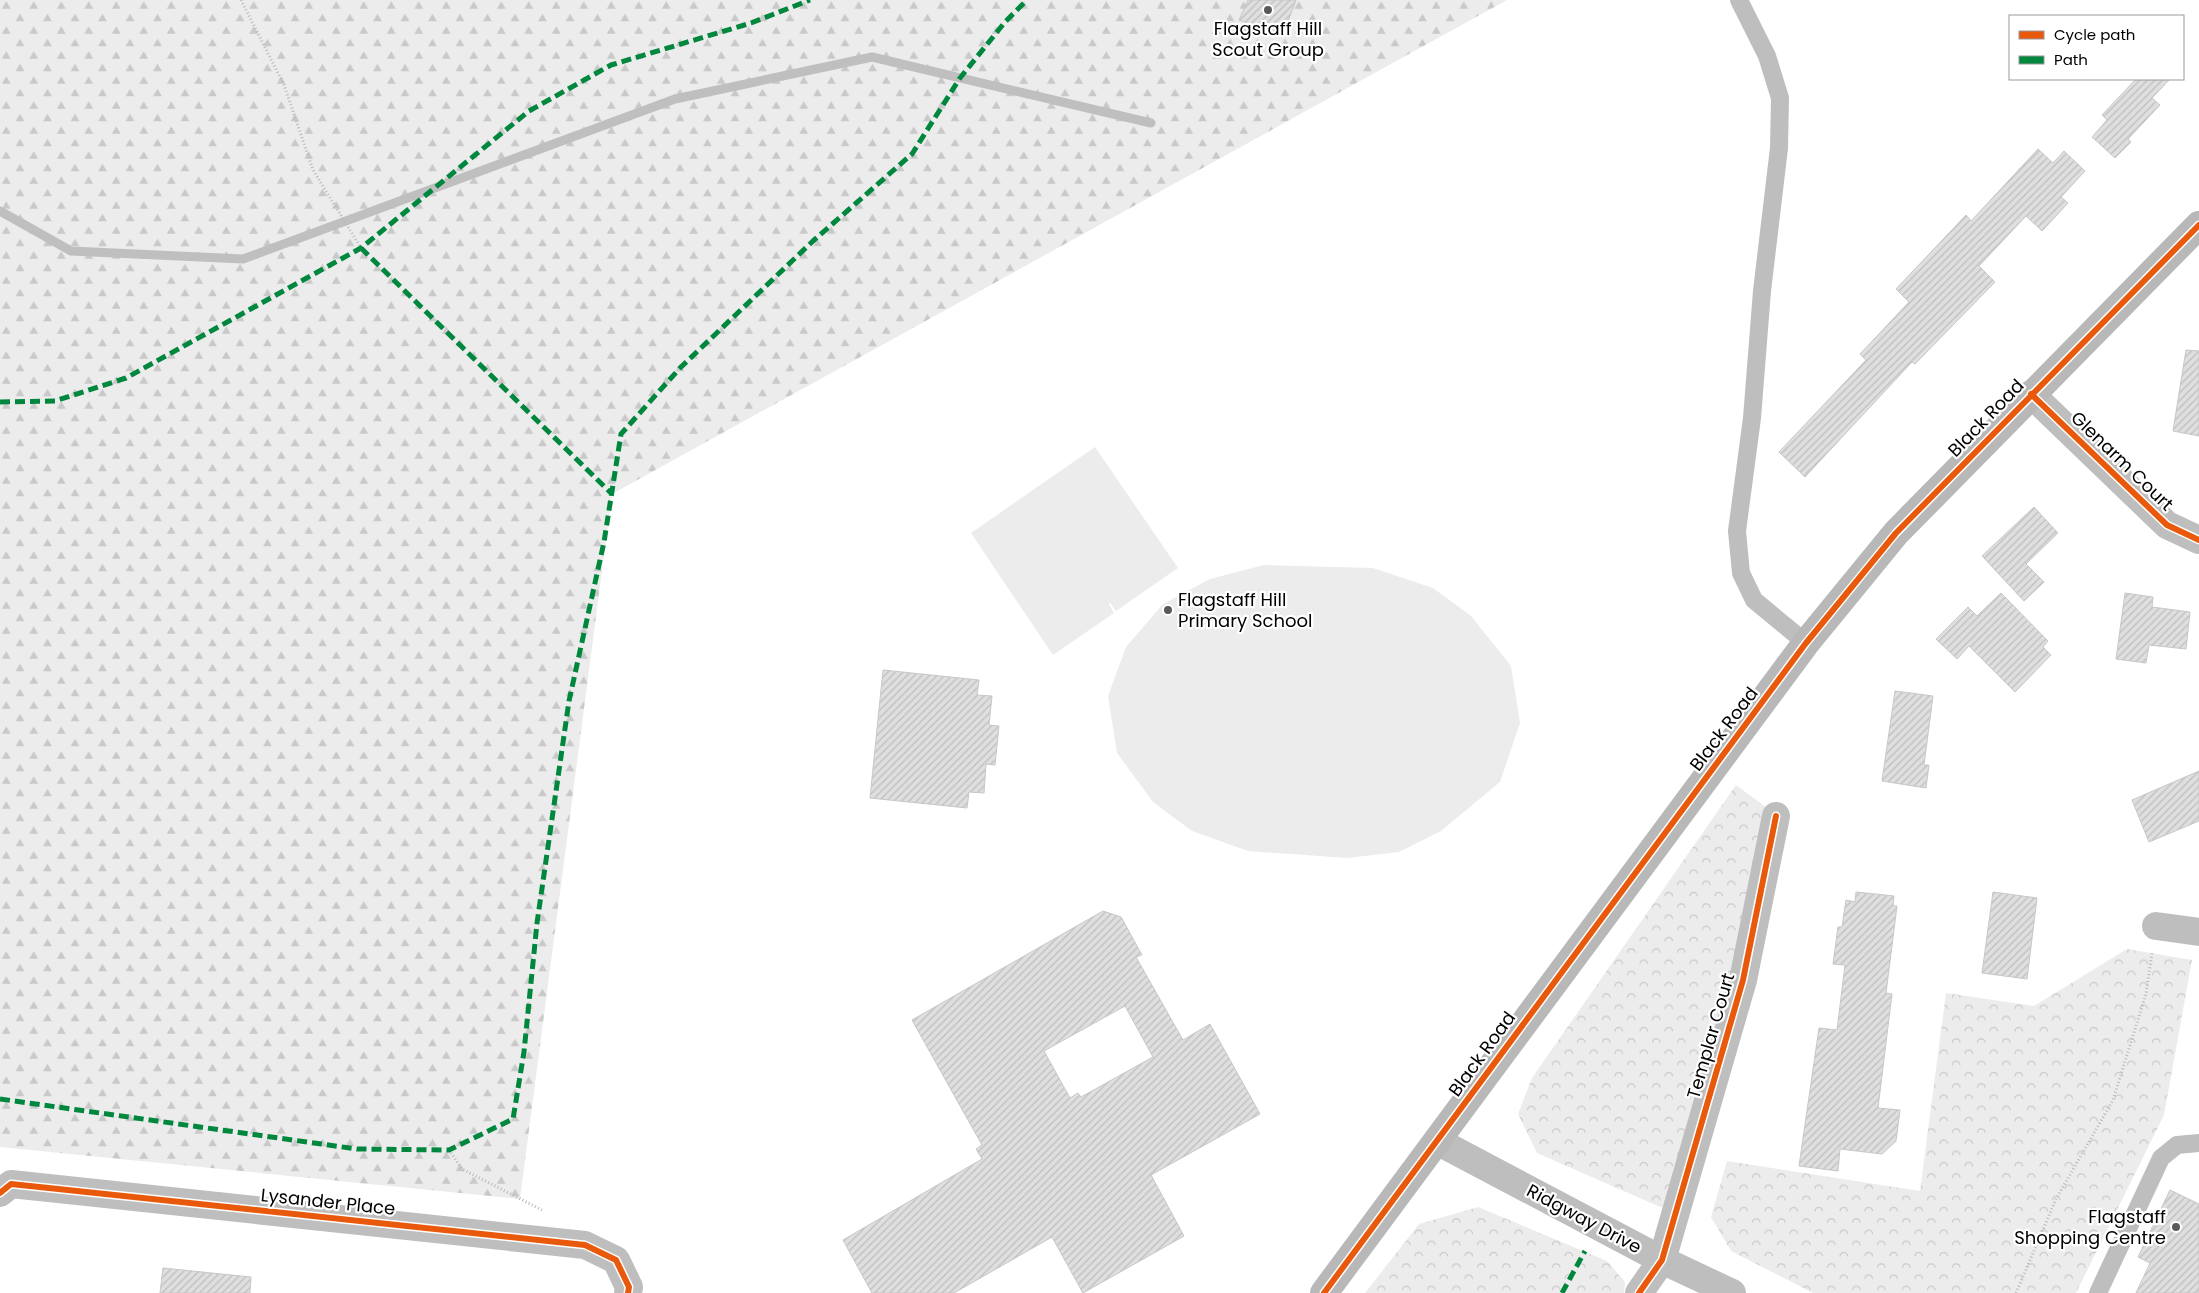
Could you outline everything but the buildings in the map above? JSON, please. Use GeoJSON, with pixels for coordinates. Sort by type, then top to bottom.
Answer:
{"type":"FeatureCollection","features":[{"type":"Feature","properties":{"kind":"main road","name":"Black Road"},"geometry":{"type":"LineString","coordinates":[[1324,1293],[1806,643],[1896,533],[2199,225]]}},
{"type":"Feature","properties":{"kind":"street","name":"Glenarm Court"},"geometry":{"type":"LineString","coordinates":[[2031,394],[2167,525],[2199,540]]}},
{"type":"Feature","properties":{"kind":"street","name":"Templar Court"},"geometry":{"type":"LineString","coordinates":[[1639,1293],[1662,1260],[1744,980],[1776,816]]}},
{"type":"Feature","properties":{"kind":"street"},"geometry":{"type":"LineString","coordinates":[[2156,926],[2199,932]]}},
{"type":"Feature","properties":{"kind":"street","name":"Ridgway Drive"},"geometry":{"type":"LineString","coordinates":[[1437,1141],[1662,1260],[1732,1293]]}},
{"type":"Feature","properties":{"kind":"street","name":"Lysander Place"},"geometry":{"type":"LineString","coordinates":[[0,1193],[11,1184],[584,1245],[616,1260],[629,1287],[628,1293]]}},
{"type":"Feature","properties":{"kind":"lane"},"geometry":{"type":"LineString","coordinates":[[1739,0],[1767,56],[1780,98],[1779,148],[1762,291],[1752,418],[1738,531],[1741,573],[1754,600],[1806,643]]}},
{"type":"Feature","properties":{"kind":"lane"},"geometry":{"type":"LineString","coordinates":[[2098,1293],[2160,1158],[2177,1145],[2199,1143]]}},
{"type":"Feature","properties":{"kind":"path"},"geometry":{"type":"LineString","coordinates":[[241,0],[284,85],[313,170],[361,248]]}},
{"type":"Feature","properties":{"kind":"path"},"geometry":{"type":"LineString","coordinates":[[2016,1293],[2056,1199],[2113,1100],[2146,994],[2156,926]]}},
{"type":"Feature","properties":{"kind":"path"},"geometry":{"type":"LineString","coordinates":[[449,1150],[462,1169],[544,1211]]}},
{"type":"Feature","properties":{"kind":"green space"},"geometry":{"type":"Polygon","coordinates":[[[0,0],[1507,0],[612,494],[520,1199],[0,1147],[0,0]]]}},
{"type":"Feature","properties":{"kind":"green space"},"geometry":{"type":"Polygon","coordinates":[[[1095,447],[1178,568],[1116,611],[1110,603],[1114,613],[1053,655],[971,533],[1095,447]]]}},
{"type":"Feature","properties":{"kind":"green space"},"geometry":{"type":"Polygon","coordinates":[[[1264,565],[1373,568],[1433,588],[1471,616],[1511,666],[1520,723],[1500,782],[1441,831],[1399,852],[1347,858],[1248,851],[1192,831],[1153,802],[1117,753],[1108,696],[1126,647],[1163,604],[1210,579],[1264,565]]]}},
{"type":"Feature","properties":{"kind":"green space"},"geometry":{"type":"Polygon","coordinates":[[[1736,785],[1767,808],[1735,976],[1667,1210],[1537,1153],[1518,1114],[1532,1078],[1736,785]]]}},
{"type":"Feature","properties":{"kind":"green space"},"geometry":{"type":"Polygon","coordinates":[[[2127,949],[2192,960],[2164,1115],[2076,1293],[1813,1293],[1731,1251],[1711,1217],[1727,1161],[1920,1191],[1946,993],[2034,1006],[2127,949]]]}},
{"type":"Feature","properties":{"kind":"green space"},"geometry":{"type":"Polygon","coordinates":[[[1478,1207],[1607,1261],[1625,1282],[1624,1293],[1365,1293],[1419,1224],[1478,1207]]]}},
{"type":"Feature","properties":{"kind":"waterway"},"geometry":{"type":"LineString","coordinates":[[0,211],[71,251],[243,259],[675,99],[872,57],[1151,123]]}},
{"type":"Feature","properties":{"kind":"marked path"},"geometry":{"type":"LineString","coordinates":[[0,402],[55,401],[126,378],[361,248],[529,111],[611,65],[751,23],[810,0]]}},
{"type":"Feature","properties":{"kind":"marked path"},"geometry":{"type":"LineString","coordinates":[[0,1099],[357,1149],[449,1150],[513,1119],[524,1052],[537,923],[569,701],[604,542],[621,434],[680,368],[813,241],[912,154],[960,78],[1005,22],[1027,0]]}},
{"type":"Feature","properties":{"kind":"marked path"},"geometry":{"type":"LineString","coordinates":[[361,248],[612,494]]}},
{"type":"Feature","properties":{"kind":"marked path"},"geometry":{"type":"LineString","coordinates":[[1562,1293],[1585,1251]]}},
{"type":"Feature","properties":{"kind":"cycle path"},"geometry":{"type":"LineString","coordinates":[[1324,1293],[1806,643],[1896,533],[2199,225]]}},
{"type":"Feature","properties":{"kind":"cycle path"},"geometry":{"type":"LineString","coordinates":[[2031,394],[2167,525],[2199,540]]}},
{"type":"Feature","properties":{"kind":"cycle path"},"geometry":{"type":"LineString","coordinates":[[1639,1293],[1662,1260],[1743,980],[1776,816]]}},
{"type":"Feature","properties":{"kind":"cycle path"},"geometry":{"type":"LineString","coordinates":[[0,1193],[11,1184],[585,1245],[616,1260],[629,1287],[628,1293]]}},
{"type":"Feature","properties":{"kind":"place","name":"Flagstaff Hill Scout Group"},"geometry":{"type":"Point","coordinates":[1268,10]}},
{"type":"Feature","properties":{"kind":"place","name":"Flagstaff Hill Primary School"},"geometry":{"type":"Point","coordinates":[1168,610]}},
{"type":"Feature","properties":{"kind":"place","name":"Flagstaff Shopping Centre"},"geometry":{"type":"Point","coordinates":[2176,1227]}}]}
